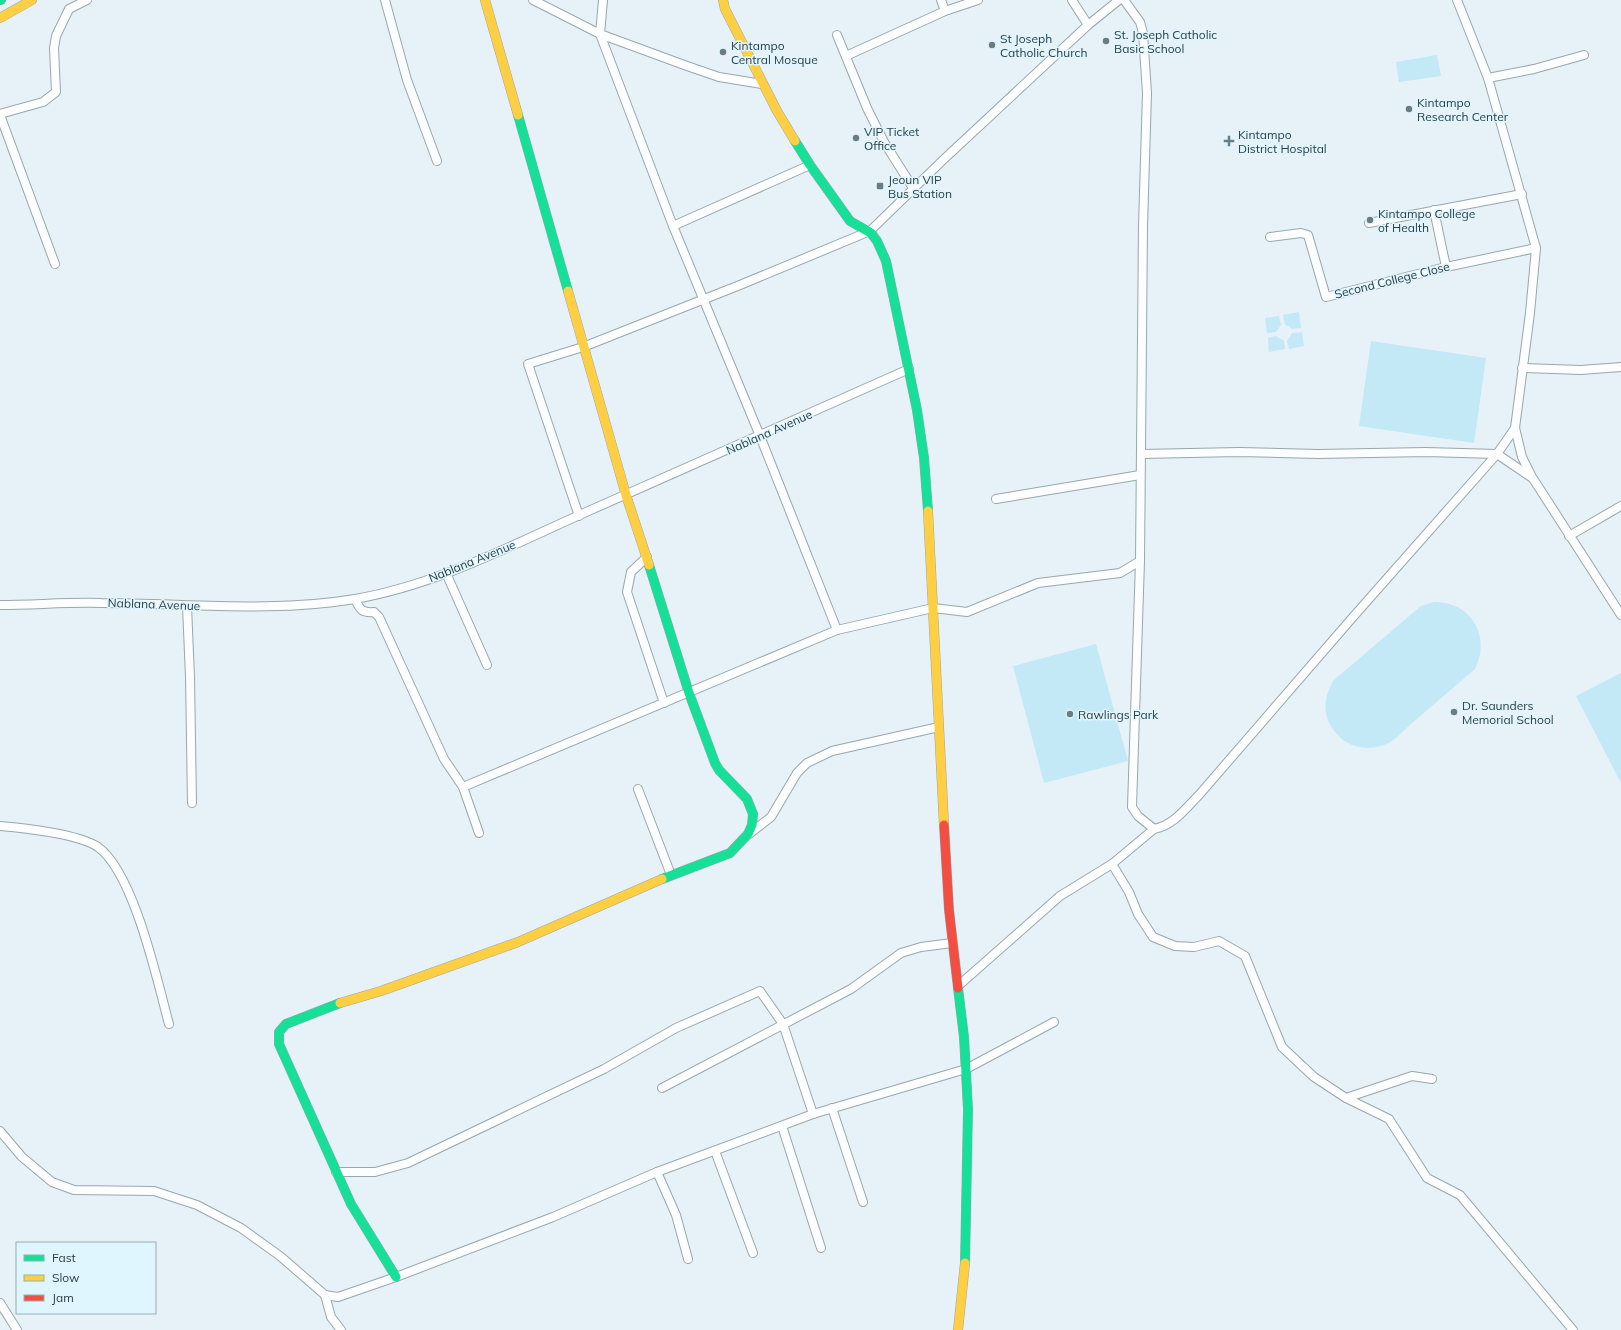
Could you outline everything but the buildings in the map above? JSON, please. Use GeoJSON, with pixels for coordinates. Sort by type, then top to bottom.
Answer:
{"type":"FeatureCollection","features":[{"type":"Feature","properties":{"kind":"main road"},"geometry":{"type":"LineString","coordinates":[[0,18],[32,0]]}},
{"type":"Feature","properties":{"kind":"main road"},"geometry":{"type":"LineString","coordinates":[[396,1277],[358,1217],[336,1172],[279,1044],[280,1032],[286,1024],[341,1003],[381,991],[518,942],[578,918],[671,875],[730,853],[748,834],[752,825],[753,814],[751,806],[719,770],[715,763],[689,693],[647,557],[626,495],[485,0]]}},
{"type":"Feature","properties":{"kind":"main road"},"geometry":{"type":"LineString","coordinates":[[723,0],[725,9],[762,84],[810,165],[850,221],[858,227],[870,231],[884,256],[909,368],[924,452],[944,848],[952,943],[958,986],[966,1069],[968,1145],[965,1261],[958,1330]]}},
{"type":"Feature","properties":{"kind":"street"},"geometry":{"type":"LineString","coordinates":[[55,264],[0,114],[43,102],[56,92],[54,48],[56,36],[69,10],[87,0]]}},
{"type":"Feature","properties":{"kind":"street"},"geometry":{"type":"LineString","coordinates":[[385,0],[407,80],[437,161]]}},
{"type":"Feature","properties":{"kind":"street"},"geometry":{"type":"LineString","coordinates":[[533,0],[600,34],[719,77],[762,84]]}},
{"type":"Feature","properties":{"kind":"street"},"geometry":{"type":"LineString","coordinates":[[603,0],[600,34],[673,226],[760,436],[837,630]]}},
{"type":"Feature","properties":{"kind":"street"},"geometry":{"type":"LineString","coordinates":[[941,0],[945,11]]}},
{"type":"Feature","properties":{"kind":"street"},"geometry":{"type":"LineString","coordinates":[[846,56],[945,11],[978,0]]}},
{"type":"Feature","properties":{"kind":"street"},"geometry":{"type":"LineString","coordinates":[[1072,0],[1088,25]]}},
{"type":"Feature","properties":{"kind":"street"},"geometry":{"type":"LineString","coordinates":[[578,516],[528,364],[583,346],[704,299],[870,231],[913,188],[1088,25],[1119,0]]}},
{"type":"Feature","properties":{"kind":"street"},"geometry":{"type":"LineString","coordinates":[[1124,0],[1140,22],[1143,33],[1147,93],[1143,249],[1140,560],[1132,807],[1138,816],[1154,829]]}},
{"type":"Feature","properties":{"kind":"street"},"geometry":{"type":"LineString","coordinates":[[1457,0],[1488,78],[1522,194],[1536,248],[1515,428],[1522,457],[1532,477],[1621,615]]}},
{"type":"Feature","properties":{"kind":"street"},"geometry":{"type":"LineString","coordinates":[[837,35],[867,108],[880,135],[913,188]]}},
{"type":"Feature","properties":{"kind":"street"},"geometry":{"type":"LineString","coordinates":[[1488,78],[1534,69],[1584,55]]}},
{"type":"Feature","properties":{"kind":"street"},"geometry":{"type":"LineString","coordinates":[[673,226],[810,165]]}},
{"type":"Feature","properties":{"kind":"street"},"geometry":{"type":"LineString","coordinates":[[1369,223],[1522,194]]}},
{"type":"Feature","properties":{"kind":"street"},"geometry":{"type":"LineString","coordinates":[[1434,210],[1446,266]]}},
{"type":"Feature","properties":{"kind":"street","name":"Second College Close"},"geometry":{"type":"LineString","coordinates":[[1270,237],[1301,233],[1308,235],[1326,297],[1446,266],[1536,248]]}},
{"type":"Feature","properties":{"kind":"street"},"geometry":{"type":"LineString","coordinates":[[1522,368],[1581,370],[1621,367]]}},
{"type":"Feature","properties":{"kind":"street","name":"Nablana Avenue"},"geometry":{"type":"LineString","coordinates":[[0,605],[100,602],[187,606],[310,604],[355,599],[393,591],[446,573],[578,516],[760,436],[909,368]]}},
{"type":"Feature","properties":{"kind":"street"},"geometry":{"type":"LineString","coordinates":[[958,986],[1060,896],[1112,864],[1154,829],[1164,827],[1172,822],[1199,795],[1352,617],[1497,454],[1515,428]]}},
{"type":"Feature","properties":{"kind":"street"},"geometry":{"type":"LineString","coordinates":[[1141,454],[1239,452],[1318,454],[1426,452],[1497,454],[1532,477]]}},
{"type":"Feature","properties":{"kind":"street"},"geometry":{"type":"LineString","coordinates":[[996,499],[1140,475]]}},
{"type":"Feature","properties":{"kind":"street"},"geometry":{"type":"LineString","coordinates":[[1569,536],[1621,506]]}},
{"type":"Feature","properties":{"kind":"street"},"geometry":{"type":"LineString","coordinates":[[647,557],[631,572],[627,592],[664,703]]}},
{"type":"Feature","properties":{"kind":"street"},"geometry":{"type":"LineString","coordinates":[[463,787],[837,630],[933,608],[967,612],[1038,583],[1120,573],[1140,560]]}},
{"type":"Feature","properties":{"kind":"street"},"geometry":{"type":"LineString","coordinates":[[446,573],[487,665]]}},
{"type":"Feature","properties":{"kind":"street"},"geometry":{"type":"LineString","coordinates":[[355,599],[360,610],[364,613],[374,612],[379,617],[444,759],[463,787],[479,833]]}},
{"type":"Feature","properties":{"kind":"street"},"geometry":{"type":"LineString","coordinates":[[187,606],[192,803]]}},
{"type":"Feature","properties":{"kind":"street"},"geometry":{"type":"LineString","coordinates":[[748,834],[771,817],[798,773],[807,763],[818,756],[832,751],[939,727]]}},
{"type":"Feature","properties":{"kind":"street"},"geometry":{"type":"LineString","coordinates":[[638,789],[671,875]]}},
{"type":"Feature","properties":{"kind":"street"},"geometry":{"type":"LineString","coordinates":[[0,826],[43,831],[88,842],[108,857],[124,883],[141,923],[169,1024]]}},
{"type":"Feature","properties":{"kind":"street"},"geometry":{"type":"LineString","coordinates":[[1112,864],[1129,892],[1138,914],[1153,937],[1175,946],[1194,947],[1219,941],[1245,956],[1282,1047],[1314,1077],[1346,1098],[1388,1119],[1427,1178],[1460,1195],[1573,1330]]}},
{"type":"Feature","properties":{"kind":"street"},"geometry":{"type":"LineString","coordinates":[[662,1088],[851,989],[901,953],[921,947],[952,943]]}},
{"type":"Feature","properties":{"kind":"street"},"geometry":{"type":"LineString","coordinates":[[336,1172],[376,1172],[408,1163],[604,1069],[676,1028],[760,991],[783,1024],[813,1114]]}},
{"type":"Feature","properties":{"kind":"street"},"geometry":{"type":"LineString","coordinates":[[325,1295],[338,1296],[396,1277],[553,1216],[657,1172],[813,1114],[966,1069],[1054,1022]]}},
{"type":"Feature","properties":{"kind":"street"},"geometry":{"type":"LineString","coordinates":[[1346,1098],[1412,1076],[1432,1079]]}},
{"type":"Feature","properties":{"kind":"street"},"geometry":{"type":"LineString","coordinates":[[832,1108],[863,1202]]}},
{"type":"Feature","properties":{"kind":"street"},"geometry":{"type":"LineString","coordinates":[[782,1126],[822,1248]]}},
{"type":"Feature","properties":{"kind":"street"},"geometry":{"type":"LineString","coordinates":[[0,1131],[22,1157],[52,1182],[74,1190],[154,1191],[197,1205],[241,1228],[280,1256],[325,1295],[331,1317],[341,1330]]}},
{"type":"Feature","properties":{"kind":"street"},"geometry":{"type":"LineString","coordinates":[[714,1150],[753,1253]]}},
{"type":"Feature","properties":{"kind":"street"},"geometry":{"type":"LineString","coordinates":[[657,1172],[676,1215],[688,1259]]}},
{"type":"Feature","properties":{"kind":"street"},"geometry":{"type":"LineString","coordinates":[[0,1303],[17,1330]]}},
{"type":"Feature","properties":{"kind":"shaded area"},"geometry":{"type":"Polygon","coordinates":[[[1437,55],[1441,76],[1399,82],[1396,62],[1437,55]]]}},
{"type":"Feature","properties":{"kind":"shaded area"},"geometry":{"type":"Polygon","coordinates":[[[1299,312],[1301,328],[1292,329],[1285,324],[1283,315],[1299,312]]]}},
{"type":"Feature","properties":{"kind":"shaded area"},"geometry":{"type":"Polygon","coordinates":[[[1279,316],[1281,325],[1276,332],[1267,333],[1265,318],[1279,316]]]}},
{"type":"Feature","properties":{"kind":"shaded area"},"geometry":{"type":"Polygon","coordinates":[[[1302,332],[1304,346],[1289,349],[1287,341],[1292,333],[1302,332]]]}},
{"type":"Feature","properties":{"kind":"shaded area"},"geometry":{"type":"Polygon","coordinates":[[[1276,336],[1284,341],[1285,349],[1269,352],[1268,338],[1276,336]]]}},
{"type":"Feature","properties":{"kind":"shaded area"},"geometry":{"type":"Polygon","coordinates":[[[1371,341],[1486,358],[1474,443],[1359,426],[1371,341]]]}},
{"type":"Feature","properties":{"kind":"shaded area"},"geometry":{"type":"Polygon","coordinates":[[[1434,602],[1447,603],[1458,607],[1467,614],[1474,623],[1479,633],[1481,644],[1480,657],[1475,669],[1390,742],[1374,748],[1366,748],[1346,742],[1335,732],[1326,714],[1328,691],[1334,680],[1421,606],[1434,602]]]}},
{"type":"Feature","properties":{"kind":"shaded area","name":"Rawlings Park"},"geometry":{"type":"Polygon","coordinates":[[[1096,644],[1128,761],[1044,783],[1013,666],[1096,644]]]}},
{"type":"Feature","properties":{"kind":"shaded area"},"geometry":{"type":"Polygon","coordinates":[[[1621,673],[1621,783],[1576,696],[1621,673]]]}},
{"type":"Feature","properties":{"kind":"traffic: fast"},"geometry":{"type":"LineString","coordinates":[[518,115],[568,291]]}},
{"type":"Feature","properties":{"kind":"traffic: fast"},"geometry":{"type":"LineString","coordinates":[[795,141],[810,165],[850,221],[871,233],[877,241],[886,261],[917,410],[924,458],[928,511]]}},
{"type":"Feature","properties":{"kind":"traffic: fast"},"geometry":{"type":"LineString","coordinates":[[649,565],[689,693],[715,763],[719,770],[747,799],[753,814],[752,825],[748,834],[730,853],[662,879]]}},
{"type":"Feature","properties":{"kind":"traffic: fast"},"geometry":{"type":"LineString","coordinates":[[958,988],[964,1037],[968,1109],[965,1263]]}},
{"type":"Feature","properties":{"kind":"traffic: fast"},"geometry":{"type":"LineString","coordinates":[[340,1003],[286,1024],[279,1032],[279,1044],[351,1204],[396,1277]]}},
{"type":"Feature","properties":{"kind":"traffic: slow"},"geometry":{"type":"LineString","coordinates":[[0,18],[32,0]]}},
{"type":"Feature","properties":{"kind":"traffic: slow"},"geometry":{"type":"LineString","coordinates":[[485,0],[518,115]]}},
{"type":"Feature","properties":{"kind":"traffic: slow"},"geometry":{"type":"LineString","coordinates":[[723,0],[725,9],[777,111],[795,141]]}},
{"type":"Feature","properties":{"kind":"traffic: slow"},"geometry":{"type":"LineString","coordinates":[[568,291],[626,495],[649,565]]}},
{"type":"Feature","properties":{"kind":"traffic: slow"},"geometry":{"type":"LineString","coordinates":[[928,511],[944,825]]}},
{"type":"Feature","properties":{"kind":"traffic: slow"},"geometry":{"type":"LineString","coordinates":[[340,1003],[381,991],[518,942],[662,879]]}},
{"type":"Feature","properties":{"kind":"traffic: slow"},"geometry":{"type":"LineString","coordinates":[[958,1330],[965,1263]]}},
{"type":"Feature","properties":{"kind":"traffic: jam"},"geometry":{"type":"LineString","coordinates":[[944,825],[949,910],[958,988]]}},
{"type":"Feature","properties":{"kind":"place","name":"St. Joseph Catholic Basic School"},"geometry":{"type":"Point","coordinates":[1106,41]}},
{"type":"Feature","properties":{"kind":"place","name":"St Joseph Catholic Church"},"geometry":{"type":"Point","coordinates":[992,45]}},
{"type":"Feature","properties":{"kind":"place","name":"Kintampo Central Mosque"},"geometry":{"type":"Point","coordinates":[723,52]}},
{"type":"Feature","properties":{"kind":"place","name":"Kintampo Research Center"},"geometry":{"type":"Point","coordinates":[1409,109]}},
{"type":"Feature","properties":{"kind":"place","name":"VIP Ticket Office"},"geometry":{"type":"Point","coordinates":[856,138]}},
{"type":"Feature","properties":{"kind":"place","name":"Kintampo District Hospital"},"geometry":{"type":"Point","coordinates":[1229,141]}},
{"type":"Feature","properties":{"kind":"place","name":"Jeoun VIP Bus Station"},"geometry":{"type":"Point","coordinates":[880,186]}},
{"type":"Feature","properties":{"kind":"place","name":"Kintampo College of Health"},"geometry":{"type":"Point","coordinates":[1370,220]}},
{"type":"Feature","properties":{"kind":"place","name":"Dr. Saunders Memorial School"},"geometry":{"type":"Point","coordinates":[1454,712]}},
{"type":"Feature","properties":{"kind":"place","name":"Rawlings Park"},"geometry":{"type":"Point","coordinates":[1070,714]}}]}
